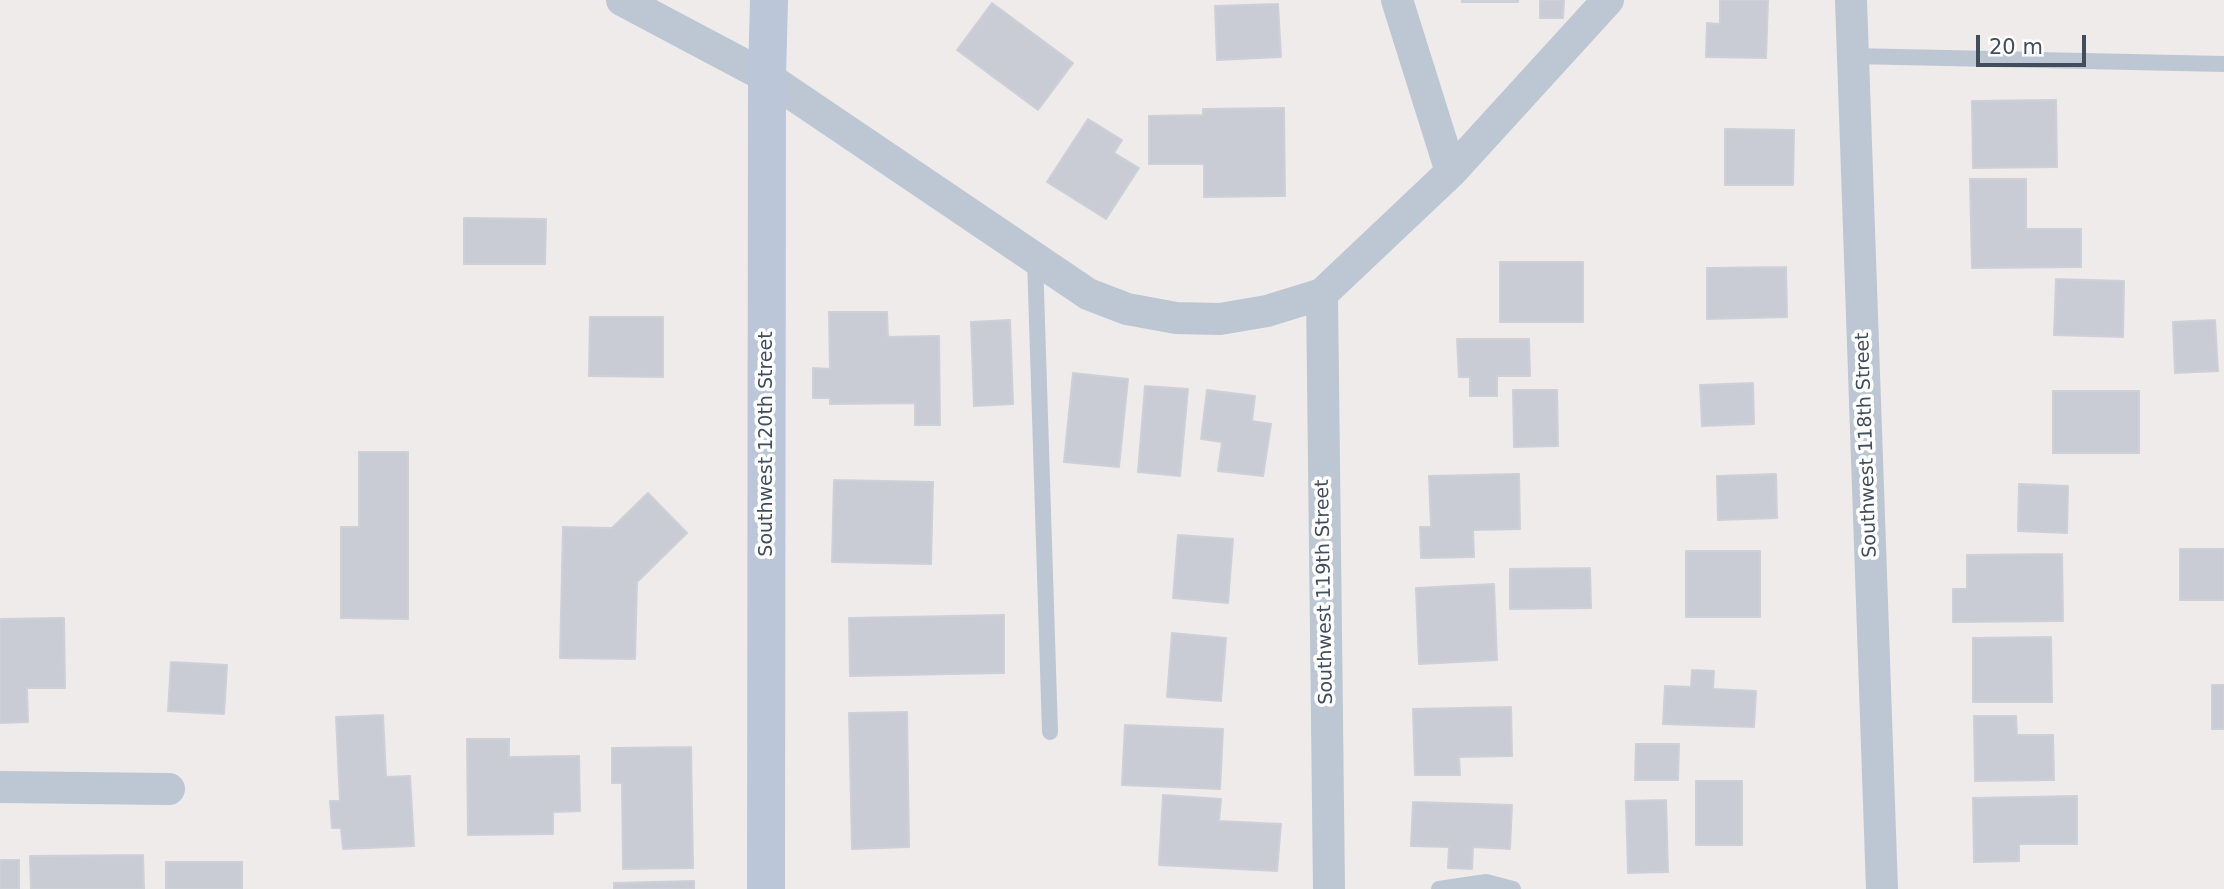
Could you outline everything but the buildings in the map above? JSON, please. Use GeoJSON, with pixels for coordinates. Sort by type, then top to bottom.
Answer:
{"type":"FeatureCollection","features":[{"type":"Feature","properties":{"kind":"street"},"geometry":{"type":"LineString","coordinates":[[622,0],[767,77],[1088,295],[1127,309],[1176,318],[1220,319],[1255,313],[1322,295],[1451,172],[1608,0]]}},
{"type":"Feature","properties":{"kind":"street","name":"Southwest 120th Street"},"geometry":{"type":"LineString","coordinates":[[766,889],[769,0]]}},
{"type":"Feature","properties":{"kind":"street"},"geometry":{"type":"LineString","coordinates":[[1397,0],[1451,172]]}},
{"type":"Feature","properties":{"kind":"street","name":"Southwest 118th Street"},"geometry":{"type":"LineString","coordinates":[[1851,0],[1882,889]]}},
{"type":"Feature","properties":{"kind":"street","name":"Southwest 119th Street"},"geometry":{"type":"LineString","coordinates":[[1322,295],[1329,889]]}},
{"type":"Feature","properties":{"kind":"street"},"geometry":{"type":"LineString","coordinates":[[0,787],[169,789]]}},
{"type":"Feature","properties":{"kind":"lane"},"geometry":{"type":"LineString","coordinates":[[1853,55],[2224,64]]}},
{"type":"Feature","properties":{"kind":"lane"},"geometry":{"type":"LineString","coordinates":[[1035,259],[1050,732]]}},
{"type":"Feature","properties":{"kind":"lane"},"geometry":{"type":"LineString","coordinates":[[1439,889],[1486,882],[1513,889]]}}]}
